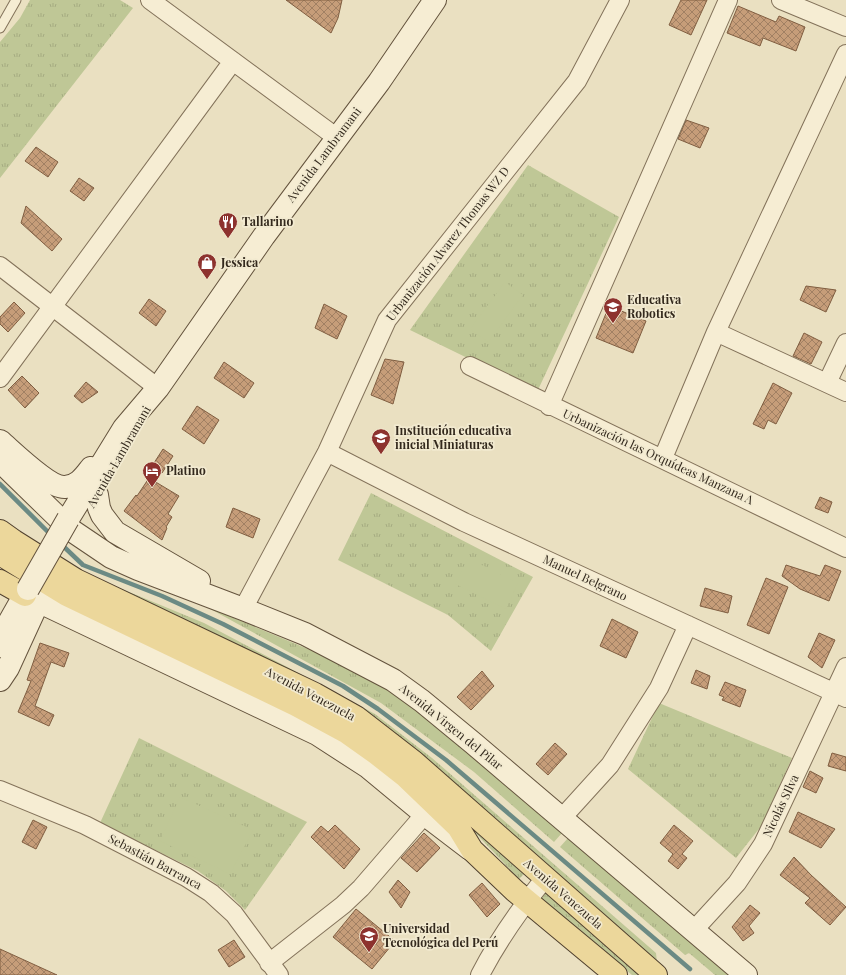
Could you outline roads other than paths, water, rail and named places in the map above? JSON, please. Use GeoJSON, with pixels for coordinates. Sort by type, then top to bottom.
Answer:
{"type":"FeatureCollection","features":[{"type":"Feature","properties":{"kind":"main road","name":"Avenida Lambramani"},"geometry":{"type":"LineString","coordinates":[[73,522],[97,495],[158,388],[264,236],[379,82],[435,0]]}},
{"type":"Feature","properties":{"kind":"main road","name":"Avenida Lambramani"},"geometry":{"type":"LineString","coordinates":[[73,522],[124,428],[158,388]]}},
{"type":"Feature","properties":{"kind":"main road"},"geometry":{"type":"LineString","coordinates":[[0,441],[46,479],[58,486],[64,487],[78,483],[83,479],[124,428]]}},
{"type":"Feature","properties":{"kind":"main road","name":"Avenida Virgen del Pilar"},"geometry":{"type":"LineString","coordinates":[[0,461],[47,508],[88,543],[111,557],[305,634],[393,680],[433,710],[746,975]]}},
{"type":"Feature","properties":{"kind":"main road"},"geometry":{"type":"LineString","coordinates":[[97,495],[99,508],[102,515],[115,532],[201,582],[218,600]]}},
{"type":"Feature","properties":{"kind":"main road"},"geometry":{"type":"LineString","coordinates":[[0,680],[8,668],[33,595],[73,522]]}},
{"type":"Feature","properties":{"kind":"main road","name":"Avenida Venezuela"},"geometry":{"type":"LineString","coordinates":[[0,530],[14,541],[76,580],[308,690],[356,717],[414,762],[656,975]]}},
{"type":"Feature","properties":{"kind":"main road","name":"Avenida Venezuela"},"geometry":{"type":"LineString","coordinates":[[0,554],[67,595],[296,705],[346,732],[377,754],[404,776],[458,827],[472,850]]}},
{"type":"Feature","properties":{"kind":"main road"},"geometry":{"type":"LineString","coordinates":[[0,581],[33,595]]}},
{"type":"Feature","properties":{"kind":"main road"},"geometry":{"type":"LineString","coordinates":[[0,646],[7,626],[33,595]]}},
{"type":"Feature","properties":{"kind":"main road","name":"Avenida Venezuela"},"geometry":{"type":"LineString","coordinates":[[33,595],[317,734],[368,767],[472,850],[527,901],[616,975]]}},
{"type":"Feature","properties":{"kind":"street"},"geometry":{"type":"LineString","coordinates":[[150,0],[336,138]]}},
{"type":"Feature","properties":{"kind":"street","name":"Urbanización Alvarez Thomas WZ D"},"geometry":{"type":"LineString","coordinates":[[243,609],[327,452],[387,320],[577,81],[620,0]]}},
{"type":"Feature","properties":{"kind":"street"},"geometry":{"type":"LineString","coordinates":[[549,406],[728,0]]}},
{"type":"Feature","properties":{"kind":"street"},"geometry":{"type":"LineString","coordinates":[[781,0],[846,27]]}},
{"type":"Feature","properties":{"kind":"street"},"geometry":{"type":"LineString","coordinates":[[663,458],[716,332],[846,54]]}},
{"type":"Feature","properties":{"kind":"street"},"geometry":{"type":"LineString","coordinates":[[0,378],[233,61]]}},
{"type":"Feature","properties":{"kind":"street"},"geometry":{"type":"LineString","coordinates":[[0,266],[52,308],[158,388]]}},
{"type":"Feature","properties":{"kind":"street"},"geometry":{"type":"LineString","coordinates":[[716,332],[846,392]]}},
{"type":"Feature","properties":{"kind":"street"},"geometry":{"type":"LineString","coordinates":[[827,383],[846,343]]}},
{"type":"Feature","properties":{"kind":"street","name":"Urbanización las Orquídeas Manzana A"},"geometry":{"type":"LineString","coordinates":[[470,366],[549,406],[663,458],[846,548]]}},
{"type":"Feature","properties":{"kind":"street","name":"Manuel Belgrano"},"geometry":{"type":"LineString","coordinates":[[327,452],[464,522],[841,696]]}},
{"type":"Feature","properties":{"kind":"street"},"geometry":{"type":"LineString","coordinates":[[561,819],[610,765],[659,688],[688,625]]}},
{"type":"Feature","properties":{"kind":"street","name":"Nicolás SIlva"},"geometry":{"type":"LineString","coordinates":[[693,931],[738,883],[763,844],[841,696],[846,667]]}},
{"type":"Feature","properties":{"kind":"street","name":"Sebastián Barranca"},"geometry":{"type":"LineString","coordinates":[[0,790],[85,825],[186,877],[211,893],[234,914],[274,969]]}},
{"type":"Feature","properties":{"kind":"street"},"geometry":{"type":"LineString","coordinates":[[274,969],[356,892],[425,814]]}},
{"type":"Feature","properties":{"kind":"street"},"geometry":{"type":"LineString","coordinates":[[480,975],[494,947],[545,878]]}},
{"type":"Feature","properties":{"kind":"lane"},"geometry":{"type":"LineString","coordinates":[[0,28],[16,0]]}},
{"type":"Feature","properties":{"kind":"waterway"},"geometry":{"type":"LineString","coordinates":[[0,484],[51,535]]}},
{"type":"Feature","properties":{"kind":"waterway"},"geometry":{"type":"LineString","coordinates":[[61,544],[83,565],[162,596],[223,624],[343,686],[378,709],[446,760],[690,969]]}},
{"type":"Feature","properties":{"kind":"place","name":"Tallarino"},"geometry":{"type":"Point","coordinates":[228,239]}},
{"type":"Feature","properties":{"kind":"place","name":"Jessica"},"geometry":{"type":"Point","coordinates":[207,280]}},
{"type":"Feature","properties":{"kind":"place","name":"Educativa Robotics"},"geometry":{"type":"Point","coordinates":[613,324]}},
{"type":"Feature","properties":{"kind":"place","name":"Institución educativa inicial Miniaturas"},"geometry":{"type":"Point","coordinates":[381,455]}},
{"type":"Feature","properties":{"kind":"place","name":"Platino"},"geometry":{"type":"Point","coordinates":[152,488]}},
{"type":"Feature","properties":{"kind":"place","name":"Universidad Tecnológica del Perú"},"geometry":{"type":"Point","coordinates":[369,953]}}]}
